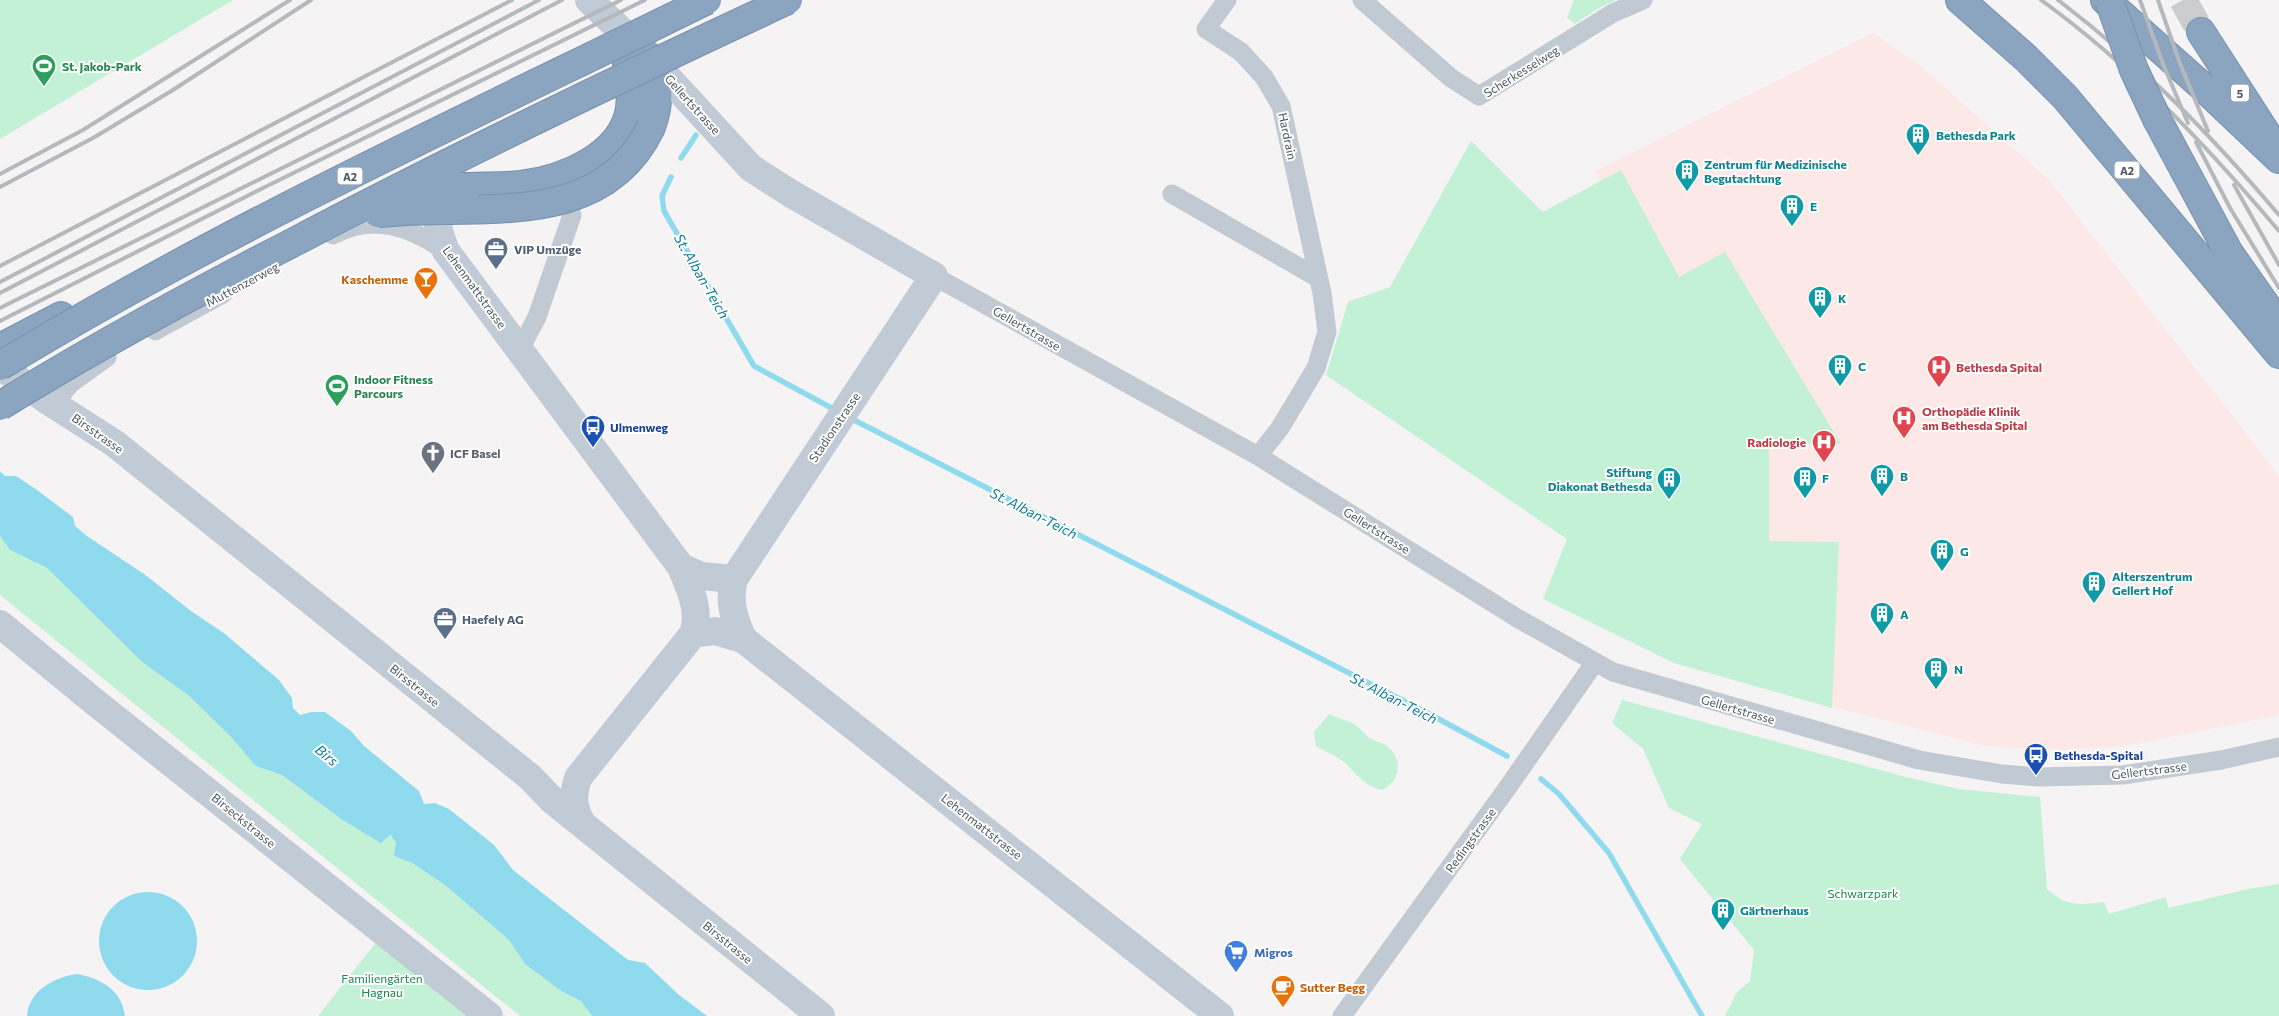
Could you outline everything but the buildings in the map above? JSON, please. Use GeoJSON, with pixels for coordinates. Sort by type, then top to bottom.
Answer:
{"type":"FeatureCollection","features":[{"type":"Feature","properties":{"kind":"highway","name":"A2"},"geometry":{"type":"LineString","coordinates":[[0,366],[111,300],[281,211],[707,0]]}},
{"type":"Feature","properties":{"kind":"highway"},"geometry":{"type":"LineString","coordinates":[[0,406],[150,316],[363,206],[488,142],[788,0]]}},
{"type":"Feature","properties":{"kind":"highway","name":"A2"},"geometry":{"type":"LineString","coordinates":[[1960,0],[2026,58],[2065,98],[2279,354]]}},
{"type":"Feature","properties":{"kind":"highway"},"geometry":{"type":"LineString","coordinates":[[2104,0],[2203,87],[2279,159]]}},
{"type":"Feature","properties":{"kind":"highway"},"geometry":{"type":"LineString","coordinates":[[2109,0],[2134,70],[2158,121],[2230,253],[2279,324]]}},
{"type":"Feature","properties":{"kind":"highway","name":"5"},"geometry":{"type":"LineString","coordinates":[[2201,32],[2279,153]]}},
{"type":"Feature","properties":{"kind":"highway"},"geometry":{"type":"LineString","coordinates":[[0,348],[275,207],[336,190],[367,186],[520,185],[552,178],[594,159],[612,142],[638,124],[658,90],[657,76],[637,59]]}},
{"type":"Feature","properties":{"kind":"highway"},"geometry":{"type":"LineString","coordinates":[[0,425],[32,399],[120,342],[289,250],[357,219],[378,213],[529,207],[570,198],[603,182],[628,163],[642,146],[638,124]]}},
{"type":"Feature","properties":{"kind":"street"},"geometry":{"type":"LineString","coordinates":[[589,0],[620,30],[637,59]]}},
{"type":"Feature","properties":{"kind":"street","name":"Hardrain"},"geometry":{"type":"LineString","coordinates":[[1227,0],[1206,29],[1241,52],[1264,77],[1281,106],[1322,293],[1327,332],[1316,368],[1280,428],[1258,456]]}},
{"type":"Feature","properties":{"kind":"street","name":"Scherkesselweg"},"geometry":{"type":"LineString","coordinates":[[1362,0],[1451,78],[1479,96],[1613,13],[1643,0]]}},
{"type":"Feature","properties":{"kind":"street","name":"Gellertstrasse"},"geometry":{"type":"LineString","coordinates":[[637,59],[710,123],[740,156],[764,177],[934,276],[1258,456],[1517,618],[1595,662],[1626,676],[1919,760],[2002,774],[2039,777],[2123,775],[2221,760],[2279,747]]}},
{"type":"Feature","properties":{"kind":"street","name":"Lehenmattstrasse"},"geometry":{"type":"LineString","coordinates":[[637,59],[610,89],[467,156],[457,164],[442,184],[437,202],[439,232],[446,251],[681,567],[696,605],[693,634],[715,631],[743,639],[1220,1016]]}},
{"type":"Feature","properties":{"kind":"street"},"geometry":{"type":"LineString","coordinates":[[1172,194],[1318,278]]}},
{"type":"Feature","properties":{"kind":"street"},"geometry":{"type":"LineString","coordinates":[[520,349],[537,317],[572,215]]}},
{"type":"Feature","properties":{"kind":"street","name":"Muttenzerweg"},"geometry":{"type":"LineString","coordinates":[[54,404],[70,384],[96,363],[349,226],[370,223],[392,226],[423,237],[446,251]]}},
{"type":"Feature","properties":{"kind":"street","name":"Stadionstrasse"},"geometry":{"type":"LineString","coordinates":[[734,579],[866,382],[934,276]]}},
{"type":"Feature","properties":{"kind":"street","name":"Birsstrasse"},"geometry":{"type":"LineString","coordinates":[[0,366],[114,443],[530,777],[552,800],[821,1016]]}},
{"type":"Feature","properties":{"kind":"street"},"geometry":{"type":"LineString","coordinates":[[681,567],[701,576],[734,579],[730,597],[731,608],[743,639]]}},
{"type":"Feature","properties":{"kind":"street","name":"Birseckstrasse"},"geometry":{"type":"LineString","coordinates":[[0,624],[488,1016]]}},
{"type":"Feature","properties":{"kind":"street"},"geometry":{"type":"LineString","coordinates":[[583,825],[574,809],[573,796],[578,778],[693,634]]}},
{"type":"Feature","properties":{"kind":"street","name":"Redingstrasse"},"geometry":{"type":"LineString","coordinates":[[1342,1016],[1514,779],[1595,662]]}},
{"type":"Feature","properties":{"kind":"street"},"geometry":{"type":"LineString","coordinates":[[530,777],[550,782],[578,778]]}},
{"type":"Feature","properties":{"kind":"shaded area","name":"Bethesda Spital"},"geometry":{"type":"Polygon","coordinates":[[[1873,33],[1918,64],[2049,180],[2279,476],[2279,715],[2124,746],[2060,750],[1984,746],[1832,706],[1674,660],[1610,197],[1595,171],[1873,33]]]}},
{"type":"Feature","properties":{"kind":"green space","name":"St. Jakob-Park"},"geometry":{"type":"Polygon","coordinates":[[[0,0],[233,0],[0,139],[0,0]]]}},
{"type":"Feature","properties":{"kind":"green space"},"geometry":{"type":"Polygon","coordinates":[[[1574,0],[1616,0],[1597,9],[1575,24],[1567,18],[1574,0]]]}},
{"type":"Feature","properties":{"kind":"green space"},"geometry":{"type":"Polygon","coordinates":[[[1471,141],[1543,212],[1621,170],[1679,277],[1725,252],[1841,444],[1769,444],[1769,541],[1839,542],[1832,708],[1674,663],[1543,599],[1567,539],[1326,375],[1348,302],[1390,287],[1471,141]]]}},
{"type":"Feature","properties":{"kind":"green space"},"geometry":{"type":"Polygon","coordinates":[[[0,536],[10,550],[47,568],[142,662],[188,695],[230,736],[256,766],[282,775],[341,819],[389,835],[396,841],[394,856],[412,863],[445,885],[509,940],[525,964],[561,991],[581,1001],[592,1016],[520,1016],[0,595],[0,536]]]}},
{"type":"Feature","properties":{"kind":"green space","name":"Schwarzpark"},"geometry":{"type":"Polygon","coordinates":[[[1622,700],[1906,777],[1958,789],[2040,797],[2047,889],[2067,902],[2087,904],[2104,902],[2109,914],[2166,897],[2168,908],[2248,889],[2279,884],[2279,1016],[1725,1016],[1737,992],[1750,981],[1754,950],[1680,859],[1702,824],[1669,808],[1643,749],[1612,723],[1622,700]]]}},
{"type":"Feature","properties":{"kind":"green space"},"geometry":{"type":"Polygon","coordinates":[[[1329,714],[1355,725],[1371,739],[1386,745],[1392,752],[1398,764],[1398,770],[1393,781],[1388,786],[1382,790],[1370,786],[1344,762],[1316,746],[1314,732],[1329,714]]]}},
{"type":"Feature","properties":{"kind":"green space","name":"Familiengärten Hagnau"},"geometry":{"type":"Polygon","coordinates":[[[377,941],[468,1016],[318,1016],[377,941]]]}},
{"type":"Feature","properties":{"kind":"water","name":"Birs"},"geometry":{"type":"Polygon","coordinates":[[[0,471],[5,476],[16,476],[37,490],[73,517],[75,526],[87,536],[144,574],[191,611],[225,634],[279,680],[292,698],[293,708],[300,715],[311,712],[325,712],[351,731],[364,746],[419,791],[424,804],[435,803],[449,809],[494,845],[513,870],[628,960],[645,963],[679,995],[707,1016],[592,1016],[581,1001],[561,991],[525,964],[509,940],[445,885],[412,863],[394,856],[396,842],[390,835],[381,843],[341,819],[282,775],[256,766],[230,736],[188,695],[142,662],[47,568],[10,550],[0,536],[0,471]]]}},
{"type":"Feature","properties":{"kind":"water"},"geometry":{"type":"Polygon","coordinates":[[[148,892],[167,895],[183,906],[194,922],[197,941],[194,960],[183,976],[167,987],[148,990],[129,987],[113,976],[102,960],[99,941],[102,922],[113,906],[129,895],[148,892]]]}},
{"type":"Feature","properties":{"kind":"water"},"geometry":{"type":"Polygon","coordinates":[[[77,974],[102,982],[115,992],[123,1007],[125,1016],[27,1016],[33,999],[44,986],[60,978],[77,974]]]}},
{"type":"Feature","properties":{"kind":"waterway","name":"St. Alban-Teich"},"geometry":{"type":"LineString","coordinates":[[681,158],[696,135]]}},
{"type":"Feature","properties":{"kind":"waterway","name":"St. Alban-Teich"},"geometry":{"type":"LineString","coordinates":[[671,177],[662,196],[664,211],[754,366],[837,411]]}},
{"type":"Feature","properties":{"kind":"waterway","name":"St. Alban-Teich"},"geometry":{"type":"LineString","coordinates":[[850,418],[1435,717],[1507,756]]}},
{"type":"Feature","properties":{"kind":"waterway","name":"St. Alban-Teich"},"geometry":{"type":"LineString","coordinates":[[1541,779],[1559,794],[1609,853],[1702,1016]]}},
{"type":"Feature","properties":{"kind":"tunnel"},"geometry":{"type":"LineString","coordinates":[[2183,0],[2201,32]]}},
{"type":"Feature","properties":{"kind":"railway"},"geometry":{"type":"LineString","coordinates":[[0,174],[83,130],[290,0]]}},
{"type":"Feature","properties":{"kind":"railway"},"geometry":{"type":"LineString","coordinates":[[0,187],[93,138],[173,90],[311,0]]}},
{"type":"Feature","properties":{"kind":"railway"},"geometry":{"type":"LineString","coordinates":[[0,266],[512,0]]}},
{"type":"Feature","properties":{"kind":"railway"},"geometry":{"type":"LineString","coordinates":[[0,282],[539,0]]}},
{"type":"Feature","properties":{"kind":"railway"},"geometry":{"type":"LineString","coordinates":[[0,293],[562,0]]}},
{"type":"Feature","properties":{"kind":"railway"},"geometry":{"type":"LineString","coordinates":[[0,308],[621,0]]}},
{"type":"Feature","properties":{"kind":"railway"},"geometry":{"type":"LineString","coordinates":[[0,321],[267,186],[645,0]]}},
{"type":"Feature","properties":{"kind":"railway"},"geometry":{"type":"LineString","coordinates":[[2041,0],[2106,52],[2167,108],[2224,168],[2279,231]]}},
{"type":"Feature","properties":{"kind":"railway"},"geometry":{"type":"LineString","coordinates":[[2058,0],[2089,24],[2147,75],[2228,157],[2279,215]]}},
{"type":"Feature","properties":{"kind":"railway"},"geometry":{"type":"LineString","coordinates":[[2140,0],[2163,64],[2188,123]]}},
{"type":"Feature","properties":{"kind":"railway"},"geometry":{"type":"LineString","coordinates":[[2158,0],[2179,61],[2208,131]]}},
{"type":"Feature","properties":{"kind":"railway"},"geometry":{"type":"LineString","coordinates":[[2196,142],[2230,208],[2279,288]]}},
{"type":"Feature","properties":{"kind":"railway"},"geometry":{"type":"LineString","coordinates":[[2234,185],[2279,265]]}},
{"type":"Feature","properties":{"kind":"place","name":"St. Jakob-Park"},"geometry":{"type":"Point","coordinates":[44,87]}},
{"type":"Feature","properties":{"kind":"place","name":"Bethesda Park"},"geometry":{"type":"Point","coordinates":[1918,156]}},
{"type":"Feature","properties":{"kind":"place","name":"Zentrum für Medizinische Begutachtung"},"geometry":{"type":"Point","coordinates":[1687,192]}},
{"type":"Feature","properties":{"kind":"place","name":"E"},"geometry":{"type":"Point","coordinates":[1792,227]}},
{"type":"Feature","properties":{"kind":"place","name":"VIP Umzüge"},"geometry":{"type":"Point","coordinates":[496,270]}},
{"type":"Feature","properties":{"kind":"place","name":"Kaschemme"},"geometry":{"type":"Point","coordinates":[426,300]}},
{"type":"Feature","properties":{"kind":"place","name":"K"},"geometry":{"type":"Point","coordinates":[1820,319]}},
{"type":"Feature","properties":{"kind":"place","name":"C"},"geometry":{"type":"Point","coordinates":[1840,387]}},
{"type":"Feature","properties":{"kind":"place","name":"Bethesda Spital"},"geometry":{"type":"Point","coordinates":[1939,388]}},
{"type":"Feature","properties":{"kind":"place","name":"Indoor Fitness Parcours"},"geometry":{"type":"Point","coordinates":[337,407]}},
{"type":"Feature","properties":{"kind":"place","name":"Orthopädie Klinik am Bethesda Spital"},"geometry":{"type":"Point","coordinates":[1904,439]}},
{"type":"Feature","properties":{"kind":"place","name":"Ulmenweg"},"geometry":{"type":"Point","coordinates":[593,448]}},
{"type":"Feature","properties":{"kind":"place","name":"Radiologie"},"geometry":{"type":"Point","coordinates":[1824,463]}},
{"type":"Feature","properties":{"kind":"place","name":"ICF Basel"},"geometry":{"type":"Point","coordinates":[433,474]}},
{"type":"Feature","properties":{"kind":"place","name":"B"},"geometry":{"type":"Point","coordinates":[1882,497]}},
{"type":"Feature","properties":{"kind":"place","name":"F"},"geometry":{"type":"Point","coordinates":[1805,499]}},
{"type":"Feature","properties":{"kind":"place","name":"Stiftung Diakonat Bethesda"},"geometry":{"type":"Point","coordinates":[1669,500]}},
{"type":"Feature","properties":{"kind":"place","name":"G"},"geometry":{"type":"Point","coordinates":[1942,572]}},
{"type":"Feature","properties":{"kind":"place","name":"Alterszentrum Gellert Hof"},"geometry":{"type":"Point","coordinates":[2094,604]}},
{"type":"Feature","properties":{"kind":"place","name":"A"},"geometry":{"type":"Point","coordinates":[1882,635]}},
{"type":"Feature","properties":{"kind":"place","name":"Haefely AG"},"geometry":{"type":"Point","coordinates":[445,640]}},
{"type":"Feature","properties":{"kind":"place","name":"N"},"geometry":{"type":"Point","coordinates":[1936,690]}},
{"type":"Feature","properties":{"kind":"place","name":"Bethesda-Spital"},"geometry":{"type":"Point","coordinates":[2036,776]}},
{"type":"Feature","properties":{"kind":"place","name":"Gärtnerhaus"},"geometry":{"type":"Point","coordinates":[1723,931]}},
{"type":"Feature","properties":{"kind":"place","name":"Migros"},"geometry":{"type":"Point","coordinates":[1236,973]}},
{"type":"Feature","properties":{"kind":"place","name":"Sutter Begg"},"geometry":{"type":"Point","coordinates":[1283,1008]}}]}
